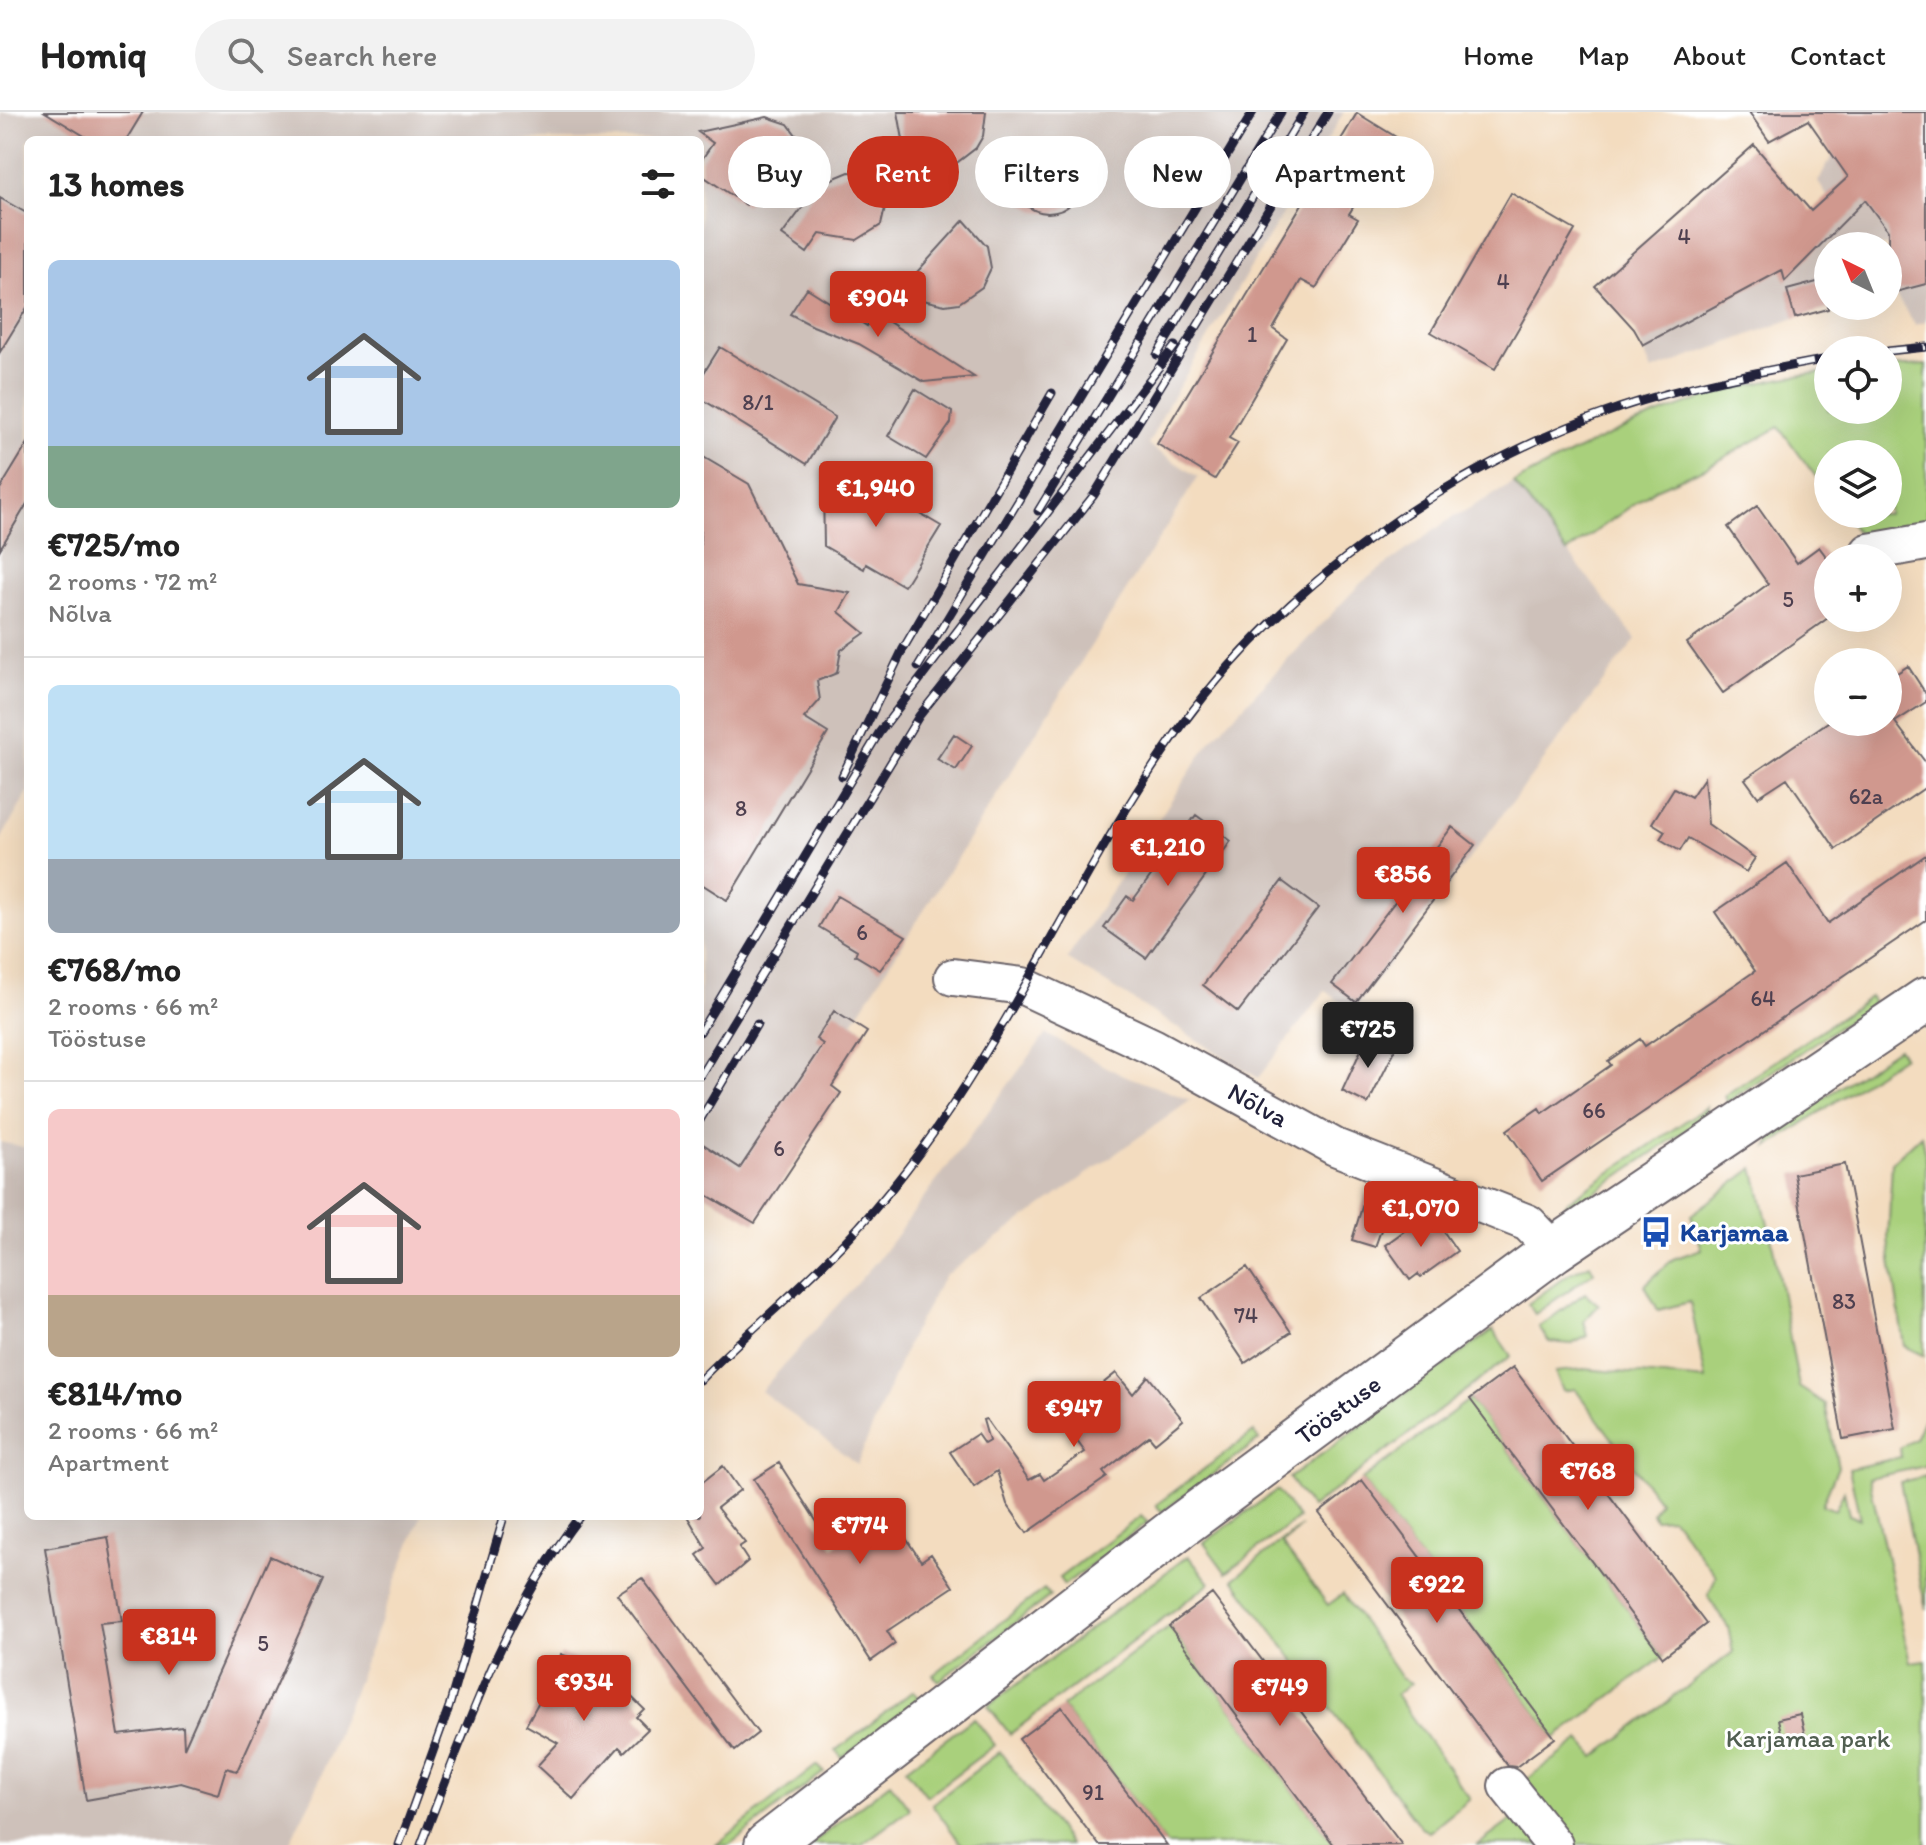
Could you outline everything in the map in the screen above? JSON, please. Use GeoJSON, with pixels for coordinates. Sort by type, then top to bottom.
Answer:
{"type":"FeatureCollection","features":[{"type":"Feature","properties":{"kind":"street"},"geometry":{"type":"LineString","coordinates":[[1902,546],[1926,542]]}},
{"type":"Feature","properties":{"kind":"street","name":"Nõlva"},"geometry":{"type":"LineString","coordinates":[[953,977],[1023,986],[1153,1047],[1335,1147],[1528,1223],[1554,1250]]}},
{"type":"Feature","properties":{"kind":"street","name":"Tööstuse"},"geometry":{"type":"LineString","coordinates":[[767,1845],[1179,1527],[1554,1250],[1926,1000]]}},
{"type":"Feature","properties":{"kind":"street"},"geometry":{"type":"LineString","coordinates":[[1507,1786],[1554,1845]]}},
{"type":"Feature","properties":{"kind":"shaded area"},"geometry":{"type":"Polygon","coordinates":[[[0,112],[1344,112],[1330,136],[1247,136],[1247,208],[1286,208],[1168,405],[1148,445],[1198,477],[853,1022],[867,1032],[842,1070],[824,1080],[841,1093],[755,1223],[704,1193],[704,136],[24,136],[24,799],[0,841],[0,112]]]}},
{"type":"Feature","properties":{"kind":"shaded area"},"geometry":{"type":"Polygon","coordinates":[[[1926,112],[1926,322],[1915,325],[1902,305],[1902,232],[1814,232],[1814,313],[1652,371],[1630,320],[1796,226],[1827,196],[1818,182],[1847,130],[1926,112]]]}},
{"type":"Feature","properties":{"kind":"shaded area"},"geometry":{"type":"Polygon","coordinates":[[[1514,483],[1636,639],[1353,1011],[1325,991],[1258,1078],[1067,959],[1210,741],[1362,582],[1447,521],[1514,483]]]}},
{"type":"Feature","properties":{"kind":"shaded area"},"geometry":{"type":"Polygon","coordinates":[[[1046,1034],[1118,1073],[1191,1100],[944,1276],[910,1338],[857,1464],[761,1391],[881,1256],[1046,1034]]]}},
{"type":"Feature","properties":{"kind":"shaded area"},"geometry":{"type":"Polygon","coordinates":[[[0,1142],[24,1147],[24,1520],[419,1520],[314,1794],[288,1845],[0,1845],[0,1142]]]}},
{"type":"Feature","properties":{"kind":"green space"},"geometry":{"type":"Polygon","coordinates":[[[1926,365],[1926,531],[1862,540],[1853,528],[1902,528],[1902,440],[1814,440],[1814,474],[1779,427],[1707,467],[1655,489],[1567,552],[1514,483],[1588,445],[1666,412],[1746,386],[1787,378],[1814,374],[1814,424],[1902,424],[1902,366],[1926,365]]]}},
{"type":"Feature","properties":{"kind":"green space"},"geometry":{"type":"Polygon","coordinates":[[[1870,997],[1874,1003],[1727,1102],[1724,1096],[1870,997]]]}},
{"type":"Feature","properties":{"kind":"green space"},"geometry":{"type":"Polygon","coordinates":[[[1898,1048],[1903,1056],[1768,1147],[1774,1132],[1898,1048]]]}},
{"type":"Feature","properties":{"kind":"green space"},"geometry":{"type":"Polygon","coordinates":[[[1706,1107],[1705,1117],[1575,1206],[1564,1207],[1568,1201],[1706,1107]]]}},
{"type":"Feature","properties":{"kind":"green space"},"geometry":{"type":"Polygon","coordinates":[[[1921,1135],[1926,1160],[1924,1356],[1904,1346],[1888,1240],[1892,1162],[1921,1135]]]}},
{"type":"Feature","properties":{"kind":"green space","name":"Karjamaa park"},"geometry":{"type":"Polygon","coordinates":[[[1754,1168],[1771,1236],[1799,1387],[1825,1404],[1838,1467],[1822,1505],[1835,1510],[1844,1491],[1849,1515],[1860,1519],[1849,1469],[1901,1457],[1900,1448],[1915,1439],[1926,1414],[1926,1466],[1869,1478],[1910,1662],[1926,1660],[1926,1845],[1478,1845],[1513,1819],[1525,1781],[1580,1740],[1595,1757],[1733,1652],[1728,1627],[1708,1597],[1716,1576],[1672,1518],[1655,1519],[1652,1513],[1659,1501],[1575,1389],[1563,1391],[1555,1372],[1584,1369],[1706,1380],[1690,1302],[1658,1310],[1645,1285],[1673,1259],[1702,1249],[1691,1215],[1754,1168]]]}},
{"type":"Feature","properties":{"kind":"green space"},"geometry":{"type":"Polygon","coordinates":[[[1590,1264],[1594,1272],[1535,1314],[1528,1304],[1570,1273],[1590,1264]]]}},
{"type":"Feature","properties":{"kind":"green space"},"geometry":{"type":"Polygon","coordinates":[[[1585,1293],[1599,1305],[1584,1321],[1588,1336],[1572,1344],[1549,1342],[1539,1327],[1585,1293]]]}},
{"type":"Feature","properties":{"kind":"green space"},"geometry":{"type":"Polygon","coordinates":[[[1493,1330],[1511,1356],[1311,1508],[1289,1478],[1493,1330]]]}},
{"type":"Feature","properties":{"kind":"green space"},"geometry":{"type":"Polygon","coordinates":[[[1470,1399],[1663,1657],[1555,1738],[1362,1480],[1470,1399]]]}},
{"type":"Feature","properties":{"kind":"green space"},"geometry":{"type":"Polygon","coordinates":[[[1254,1432],[1259,1440],[1162,1512],[1156,1505],[1254,1432]]]}},
{"type":"Feature","properties":{"kind":"green space"},"geometry":{"type":"Polygon","coordinates":[[[1926,1476],[1926,1609],[1900,1482],[1926,1476]]]}},
{"type":"Feature","properties":{"kind":"green space"},"geometry":{"type":"Polygon","coordinates":[[[1277,1490],[1298,1518],[1226,1573],[1204,1543],[1277,1490]]]}},
{"type":"Feature","properties":{"kind":"green space"},"geometry":{"type":"Polygon","coordinates":[[[1141,1516],[1148,1522],[1064,1585],[1059,1578],[1141,1516]]]}},
{"type":"Feature","properties":{"kind":"green space"},"geometry":{"type":"Polygon","coordinates":[[[1301,1526],[1282,1544],[1328,1605],[1343,1594],[1401,1678],[1411,1683],[1396,1695],[1470,1799],[1429,1832],[1421,1828],[1233,1579],[1301,1526]]]}},
{"type":"Feature","properties":{"kind":"green space"},"geometry":{"type":"Polygon","coordinates":[[[1188,1556],[1210,1583],[1010,1734],[988,1706],[1188,1556]]]}},
{"type":"Feature","properties":{"kind":"green space"},"geometry":{"type":"Polygon","coordinates":[[[1044,1589],[1050,1596],[939,1681],[933,1675],[1044,1589]]]}},
{"type":"Feature","properties":{"kind":"green space"},"geometry":{"type":"Polygon","coordinates":[[[1169,1626],[1334,1845],[1167,1845],[1062,1707],[1169,1626]]]}},
{"type":"Feature","properties":{"kind":"green space"},"geometry":{"type":"Polygon","coordinates":[[[913,1691],[919,1699],[842,1758],[836,1751],[913,1691]]]}},
{"type":"Feature","properties":{"kind":"green space"},"geometry":{"type":"Polygon","coordinates":[[[974,1718],[995,1745],[927,1796],[906,1769],[974,1718]]]}},
{"type":"Feature","properties":{"kind":"green space"},"geometry":{"type":"Polygon","coordinates":[[[1000,1752],[1070,1845],[962,1845],[932,1804],[1000,1752]]]}},
{"type":"Feature","properties":{"kind":"green space"},"geometry":{"type":"Polygon","coordinates":[[[817,1765],[824,1772],[729,1845],[716,1845],[817,1765]]]}},
{"type":"Feature","properties":{"kind":"green space"},"geometry":{"type":"Polygon","coordinates":[[[890,1783],[910,1809],[861,1845],[810,1845],[890,1783]]]}},
{"type":"Feature","properties":{"kind":"building"},"geometry":{"type":"Polygon","coordinates":[[[45,112],[143,112],[128,136],[84,136],[45,112]]]}},
{"type":"Feature","properties":{"kind":"building"},"geometry":{"type":"Polygon","coordinates":[[[898,112],[986,112],[983,136],[975,136],[975,149],[959,161],[959,136],[902,136],[898,112]]]}},
{"type":"Feature","properties":{"kind":"building"},"geometry":{"type":"Polygon","coordinates":[[[1749,112],[1926,112],[1926,284],[1902,290],[1902,232],[1888,232],[1865,200],[1833,232],[1814,232],[1814,252],[1785,281],[1782,270],[1643,345],[1634,329],[1595,286],[1754,145],[1811,211],[1848,177],[1808,120],[1769,141],[1749,112]]]}},
{"type":"Feature","properties":{"kind":"building"},"geometry":{"type":"Polygon","coordinates":[[[1357,113],[1394,136],[1343,136],[1357,113]]]}},
{"type":"Feature","properties":{"kind":"building"},"geometry":{"type":"Polygon","coordinates":[[[767,117],[788,124],[797,136],[728,136],[728,193],[704,177],[704,156],[713,143],[698,132],[767,117]]]}},
{"type":"Feature","properties":{"kind":"building"},"geometry":{"type":"Polygon","coordinates":[[[847,173],[847,208],[885,208],[881,225],[857,240],[820,234],[807,253],[782,235],[802,208],[831,208],[831,179],[847,173]]]}},
{"type":"Feature","properties":{"kind":"building"},"geometry":{"type":"Polygon","coordinates":[[[1511,193],[1575,230],[1495,369],[1431,332],[1511,193]]]}},
{"type":"Feature","properties":{"kind":"building"},"geometry":{"type":"Polygon","coordinates":[[[0,198],[24,212],[24,313],[0,352],[0,198]]]}},
{"type":"Feature","properties":{"kind":"building"},"geometry":{"type":"Polygon","coordinates":[[[1029,208],[1067,208],[1055,213],[1029,208]]]}},
{"type":"Feature","properties":{"kind":"building"},"geometry":{"type":"Polygon","coordinates":[[[1300,208],[1353,208],[1349,214],[1358,219],[1316,288],[1301,280],[1273,329],[1287,339],[1229,438],[1238,443],[1215,479],[1157,444],[1300,208]]]}},
{"type":"Feature","properties":{"kind":"building"},"geometry":{"type":"Polygon","coordinates":[[[964,220],[987,246],[991,268],[982,287],[959,303],[945,305],[923,300],[908,282],[964,220]]]}},
{"type":"Feature","properties":{"kind":"building"},"geometry":{"type":"Polygon","coordinates":[[[1814,283],[1814,313],[1795,318],[1787,290],[1814,283]]]}},
{"type":"Feature","properties":{"kind":"building"},"geometry":{"type":"Polygon","coordinates":[[[807,288],[867,326],[875,313],[974,377],[924,382],[859,344],[790,314],[807,288]]]}},
{"type":"Feature","properties":{"kind":"building"},"geometry":{"type":"Polygon","coordinates":[[[720,347],[835,417],[807,464],[704,400],[704,373],[720,347]]]}},
{"type":"Feature","properties":{"kind":"building"},"geometry":{"type":"Polygon","coordinates":[[[915,389],[952,412],[951,423],[926,459],[888,436],[915,389]]]}},
{"type":"Feature","properties":{"kind":"building"},"geometry":{"type":"Polygon","coordinates":[[[24,450],[24,509],[0,549],[0,489],[24,450]]]}},
{"type":"Feature","properties":{"kind":"building"},"geometry":{"type":"Polygon","coordinates":[[[704,457],[749,484],[798,584],[850,593],[839,612],[865,633],[841,650],[837,673],[817,681],[820,700],[804,718],[828,733],[727,900],[704,886],[704,457]]]}},
{"type":"Feature","properties":{"kind":"building"},"geometry":{"type":"Polygon","coordinates":[[[899,484],[888,495],[941,526],[904,586],[866,564],[864,569],[824,546],[823,486],[899,484]]]}},
{"type":"Feature","properties":{"kind":"building"},"geometry":{"type":"Polygon","coordinates":[[[1757,506],[1797,563],[1814,551],[1814,628],[1723,693],[1687,643],[1768,584],[1728,527],[1757,506]]]}},
{"type":"Feature","properties":{"kind":"building"},"geometry":{"type":"Polygon","coordinates":[[[1908,666],[1926,694],[1926,702],[1902,717],[1902,670],[1908,666]]]}},
{"type":"Feature","properties":{"kind":"building"},"geometry":{"type":"Polygon","coordinates":[[[1902,731],[1926,763],[1926,787],[1836,849],[1787,778],[1758,797],[1745,779],[1814,732],[1814,736],[1902,736],[1902,731]]]}},
{"type":"Feature","properties":{"kind":"building"},"geometry":{"type":"Polygon","coordinates":[[[954,734],[972,746],[956,770],[937,759],[954,734]]]}},
{"type":"Feature","properties":{"kind":"building"},"geometry":{"type":"Polygon","coordinates":[[[1704,778],[1708,824],[1755,858],[1746,872],[1688,838],[1680,851],[1660,839],[1665,831],[1652,823],[1674,788],[1691,797],[1704,778]]]}},
{"type":"Feature","properties":{"kind":"building"},"geometry":{"type":"Polygon","coordinates":[[[1196,815],[1231,841],[1146,958],[1104,928],[1127,896],[1133,900],[1196,815]]]}},
{"type":"Feature","properties":{"kind":"building"},"geometry":{"type":"Polygon","coordinates":[[[1452,827],[1475,845],[1356,1002],[1332,984],[1452,827]]]}},
{"type":"Feature","properties":{"kind":"building"},"geometry":{"type":"Polygon","coordinates":[[[1926,855],[1926,920],[1542,1181],[1507,1130],[1539,1108],[1542,1113],[1611,1065],[1608,1061],[1640,1039],[1645,1046],[1755,971],[1715,912],[1787,863],[1828,923],[1926,855]]]}},
{"type":"Feature","properties":{"kind":"building"},"geometry":{"type":"Polygon","coordinates":[[[1282,881],[1318,908],[1238,1012],[1203,985],[1282,881]]]}},
{"type":"Feature","properties":{"kind":"building"},"geometry":{"type":"Polygon","coordinates":[[[837,896],[906,936],[880,970],[855,955],[857,950],[819,927],[837,896]]]}},
{"type":"Feature","properties":{"kind":"building"},"geometry":{"type":"Polygon","coordinates":[[[834,1011],[867,1032],[832,1086],[841,1093],[755,1223],[704,1193],[704,1145],[740,1168],[823,1044],[816,1039],[834,1011]]]}},
{"type":"Feature","properties":{"kind":"building"},"geometry":{"type":"Polygon","coordinates":[[[1367,1037],[1395,1050],[1368,1104],[1342,1091],[1367,1037]]]}},
{"type":"Feature","properties":{"kind":"building"},"geometry":{"type":"Polygon","coordinates":[[[1845,1164],[1895,1429],[1843,1439],[1794,1174],[1845,1164]]]}},
{"type":"Feature","properties":{"kind":"building"},"geometry":{"type":"Polygon","coordinates":[[[1366,1194],[1391,1202],[1375,1247],[1352,1240],[1366,1194]]]}},
{"type":"Feature","properties":{"kind":"building"},"geometry":{"type":"Polygon","coordinates":[[[1421,1219],[1430,1231],[1439,1225],[1457,1251],[1421,1277],[1418,1274],[1410,1280],[1385,1245],[1421,1219]]]}},
{"type":"Feature","properties":{"kind":"building"},"geometry":{"type":"Polygon","coordinates":[[[1247,1267],[1291,1332],[1245,1363],[1201,1298],[1247,1267]]]}},
{"type":"Feature","properties":{"kind":"building"},"geometry":{"type":"Polygon","coordinates":[[[1513,1367],[1706,1624],[1663,1657],[1470,1399],[1513,1367]]]}},
{"type":"Feature","properties":{"kind":"building"},"geometry":{"type":"Polygon","coordinates":[[[1116,1373],[1133,1394],[1148,1376],[1183,1420],[1155,1443],[1149,1436],[1103,1472],[1107,1477],[1027,1533],[1007,1504],[997,1471],[974,1487],[950,1452],[977,1434],[984,1444],[989,1441],[983,1420],[986,1419],[1029,1480],[1040,1474],[1044,1480],[1085,1452],[1060,1418],[1116,1373]]]}},
{"type":"Feature","properties":{"kind":"building"},"geometry":{"type":"Polygon","coordinates":[[[779,1463],[833,1547],[887,1510],[921,1561],[931,1554],[953,1587],[887,1631],[895,1644],[871,1661],[754,1479],[779,1463]]]}},
{"type":"Feature","properties":{"kind":"building"},"geometry":{"type":"Polygon","coordinates":[[[723,1466],[740,1490],[717,1508],[745,1543],[739,1547],[748,1561],[720,1585],[697,1555],[706,1548],[689,1520],[704,1520],[704,1481],[723,1466]]]}},
{"type":"Feature","properties":{"kind":"building"},"geometry":{"type":"Polygon","coordinates":[[[1362,1480],[1555,1738],[1516,1767],[1508,1766],[1319,1513],[1362,1480]]]}},
{"type":"Feature","properties":{"kind":"building"},"geometry":{"type":"Polygon","coordinates":[[[108,1537],[122,1621],[100,1623],[119,1735],[183,1727],[184,1748],[270,1556],[323,1580],[237,1771],[226,1768],[218,1794],[181,1783],[86,1800],[45,1548],[108,1537]]]}},
{"type":"Feature","properties":{"kind":"building"},"geometry":{"type":"Polygon","coordinates":[[[642,1578],[758,1733],[735,1751],[617,1594],[642,1578]]]}},
{"type":"Feature","properties":{"kind":"building"},"geometry":{"type":"Polygon","coordinates":[[[1212,1594],[1402,1845],[1334,1845],[1169,1626],[1212,1594]]]}},
{"type":"Feature","properties":{"kind":"building"},"geometry":{"type":"Polygon","coordinates":[[[561,1654],[606,1672],[644,1709],[636,1717],[648,1729],[624,1752],[619,1747],[573,1799],[537,1766],[558,1743],[526,1725],[542,1696],[539,1693],[556,1674],[561,1654]]]}},
{"type":"Feature","properties":{"kind":"building"},"geometry":{"type":"Polygon","coordinates":[[[1062,1707],[1167,1845],[1099,1845],[1019,1739],[1062,1707]]]}},
{"type":"Feature","properties":{"kind":"building"},"geometry":{"type":"Polygon","coordinates":[[[1800,1714],[1805,1736],[1783,1741],[1778,1719],[1800,1714]]]}},
{"type":"Feature","properties":{"kind":"railway"},"geometry":{"type":"LineString","coordinates":[[918,667],[1253,112]]}},
{"type":"Feature","properties":{"kind":"railway"},"geometry":{"type":"LineString","coordinates":[[1038,511],[1281,112]]}},
{"type":"Feature","properties":{"kind":"railway"},"geometry":{"type":"LineString","coordinates":[[1157,355],[1304,112]]}},
{"type":"Feature","properties":{"kind":"railway"},"geometry":{"type":"LineString","coordinates":[[704,1069],[919,716],[1094,495],[1328,112]]}},
{"type":"Feature","properties":{"kind":"railway"},"geometry":{"type":"LineString","coordinates":[[704,1025],[879,733],[1175,346]]}},
{"type":"Feature","properties":{"kind":"railway"},"geometry":{"type":"LineString","coordinates":[[1902,350],[1926,347]]}},
{"type":"Feature","properties":{"kind":"railway"},"geometry":{"type":"LineString","coordinates":[[704,1376],[844,1242],[909,1166],[982,1059],[1151,771],[1182,725],[1224,673],[1271,623],[1322,577],[1377,534],[1435,495],[1495,461],[1557,432],[1670,392],[1814,362]]}},
{"type":"Feature","properties":{"kind":"railway"},"geometry":{"type":"LineString","coordinates":[[842,776],[903,649],[1052,393]]}},
{"type":"Feature","properties":{"kind":"railway"},"geometry":{"type":"LineString","coordinates":[[704,1113],[757,1024]]}},
{"type":"Feature","properties":{"kind":"railway"},"geometry":{"type":"LineString","coordinates":[[399,1845],[449,1707],[503,1520]]}},
{"type":"Feature","properties":{"kind":"railway"},"geometry":{"type":"LineString","coordinates":[[421,1845],[470,1717],[508,1633],[553,1553],[577,1520]]}},
{"type":"Feature","properties":{"kind":"place","name":"Karjamaa"},"geometry":{"type":"Point","coordinates":[1656,1232]}}]}
